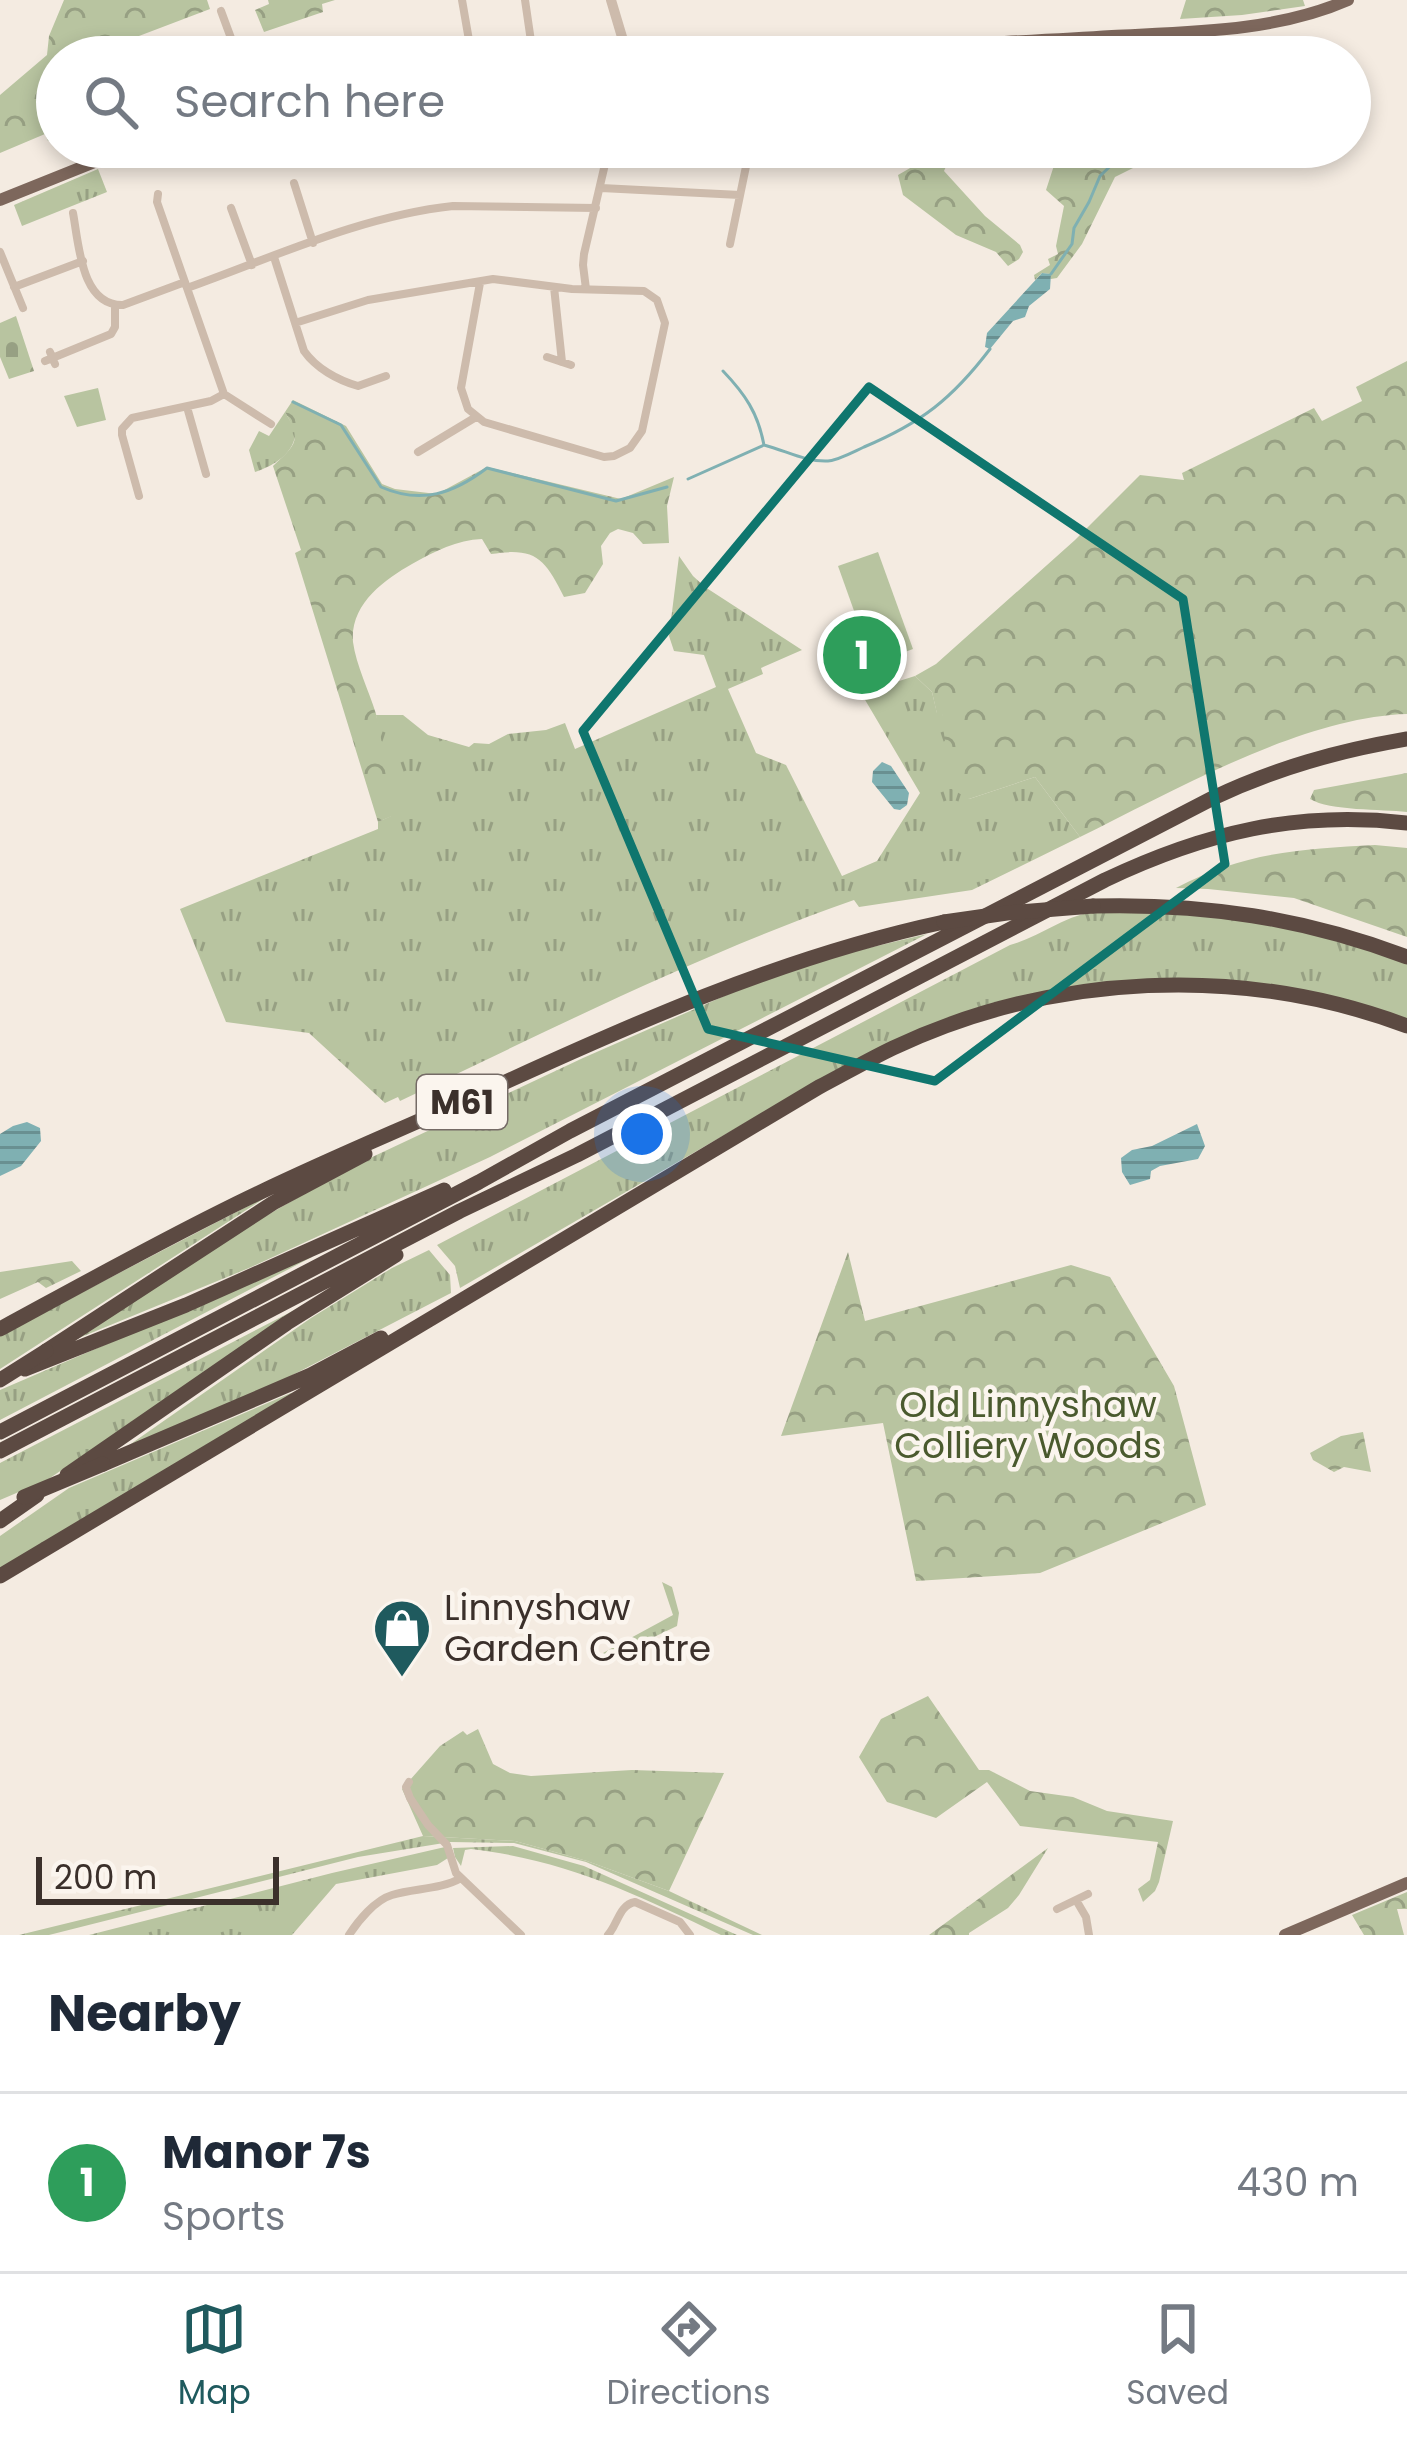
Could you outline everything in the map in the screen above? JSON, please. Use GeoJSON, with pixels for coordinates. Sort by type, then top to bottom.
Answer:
{"type":"FeatureCollection","features":[{"type":"Feature","properties":{"kind":"highway","name":"M61"},"geometry":{"type":"LineString","coordinates":[[0,1432],[1247,782],[1337,752],[1407,740]]}},
{"type":"Feature","properties":{"kind":"highway","name":"M61"},"geometry":{"type":"LineString","coordinates":[[0,1521],[329,1295],[577,1155],[1105,880],[1156,856],[1230,832],[1296,821],[1407,824]]}},
{"type":"Feature","properties":{"kind":"highway","name":"M61"},"geometry":{"type":"LineString","coordinates":[[0,1329],[235,1205],[388,1132],[738,982],[823,952],[944,922],[1093,906],[1188,907],[1287,920],[1407,957]]}},
{"type":"Feature","properties":{"kind":"highway"},"geometry":{"type":"LineString","coordinates":[[0,1576],[819,1087],[893,1048],[963,1020],[1046,998],[1135,986],[1228,986],[1340,1004],[1407,1026]]}},
{"type":"Feature","properties":{"kind":"highway","name":"M61"},"geometry":{"type":"LineString","coordinates":[[0,1380],[273,1203],[461,1102]]}},
{"type":"Feature","properties":{"kind":"highway","name":"M61"},"geometry":{"type":"LineString","coordinates":[[0,1380],[187,1305],[570,1131]]}},
{"type":"Feature","properties":{"kind":"highway","name":"M61"},"geometry":{"type":"LineString","coordinates":[[0,1451],[577,1155]]}},
{"type":"Feature","properties":{"kind":"highway"},"geometry":{"type":"LineString","coordinates":[[0,1506],[311,1375],[625,1203]]}},
{"type":"Feature","properties":{"kind":"main road"},"geometry":{"type":"LineString","coordinates":[[1111,36],[1234,28],[1310,14],[1348,0]]}},
{"type":"Feature","properties":{"kind":"main road"},"geometry":{"type":"LineString","coordinates":[[0,200],[80,168]]}},
{"type":"Feature","properties":{"kind":"main road"},"geometry":{"type":"LineString","coordinates":[[1285,1935],[1407,1882]]}},
{"type":"Feature","properties":{"kind":"street"},"geometry":{"type":"LineString","coordinates":[[462,0],[468,36]]}},
{"type":"Feature","properties":{"kind":"street"},"geometry":{"type":"LineString","coordinates":[[525,0],[530,36]]}},
{"type":"Feature","properties":{"kind":"street"},"geometry":{"type":"LineString","coordinates":[[611,0],[622,36]]}},
{"type":"Feature","properties":{"kind":"street"},"geometry":{"type":"LineString","coordinates":[[220,11],[229,36]]}},
{"type":"Feature","properties":{"kind":"street"},"geometry":{"type":"LineString","coordinates":[[586,289],[583,265],[605,168]]}},
{"type":"Feature","properties":{"kind":"street"},"geometry":{"type":"LineString","coordinates":[[730,244],[746,168]]}},
{"type":"Feature","properties":{"kind":"street"},"geometry":{"type":"LineString","coordinates":[[294,183],[313,243]]}},
{"type":"Feature","properties":{"kind":"street"},"geometry":{"type":"LineString","coordinates":[[601,188],[740,195]]}},
{"type":"Feature","properties":{"kind":"street"},"geometry":{"type":"LineString","coordinates":[[158,194],[224,394],[270,426]]}},
{"type":"Feature","properties":{"kind":"street"},"geometry":{"type":"LineString","coordinates":[[231,208],[252,265]]}},
{"type":"Feature","properties":{"kind":"street"},"geometry":{"type":"LineString","coordinates":[[73,213],[92,290],[116,306],[252,265],[370,221],[431,208],[596,208]]}},
{"type":"Feature","properties":{"kind":"street"},"geometry":{"type":"LineString","coordinates":[[0,252],[22,308]]}},
{"type":"Feature","properties":{"kind":"street"},"geometry":{"type":"LineString","coordinates":[[274,257],[304,351],[319,368],[358,386],[386,376]]}},
{"type":"Feature","properties":{"kind":"street"},"geometry":{"type":"LineString","coordinates":[[14,287],[83,261]]}},
{"type":"Feature","properties":{"kind":"street"},"geometry":{"type":"LineString","coordinates":[[295,323],[368,301],[493,279],[644,291],[657,300],[664,314],[637,440],[622,453],[604,457],[476,417],[468,410],[460,388],[480,283]]}},
{"type":"Feature","properties":{"kind":"street"},"geometry":{"type":"LineString","coordinates":[[547,357],[567,364],[554,287]]}},
{"type":"Feature","properties":{"kind":"street"},"geometry":{"type":"LineString","coordinates":[[50,359],[110,334],[116,306]]}},
{"type":"Feature","properties":{"kind":"street"},"geometry":{"type":"LineString","coordinates":[[138,496],[122,429],[132,418],[224,394]]}},
{"type":"Feature","properties":{"kind":"street"},"geometry":{"type":"LineString","coordinates":[[187,407],[207,474]]}},
{"type":"Feature","properties":{"kind":"street"},"geometry":{"type":"LineString","coordinates":[[418,452],[476,417]]}},
{"type":"Feature","properties":{"kind":"street"},"geometry":{"type":"LineString","coordinates":[[409,1782],[410,1798],[447,1845],[460,1878],[521,1935]]}},
{"type":"Feature","properties":{"kind":"street"},"geometry":{"type":"LineString","coordinates":[[349,1935],[380,1900],[460,1878]]}},
{"type":"Feature","properties":{"kind":"street"},"geometry":{"type":"LineString","coordinates":[[1057,1909],[1088,1894]]}},
{"type":"Feature","properties":{"kind":"street"},"geometry":{"type":"LineString","coordinates":[[1076,1900],[1089,1935]]}},
{"type":"Feature","properties":{"kind":"street"},"geometry":{"type":"LineString","coordinates":[[608,1935],[622,1909],[635,1902],[680,1922],[690,1935]]}},
{"type":"Feature","properties":{"kind":"highlighted area"},"geometry":{"type":"Polygon","coordinates":[[[869,387],[1183,599],[1225,864],[935,1081],[708,1029],[583,731],[869,387]]]}},
{"type":"Feature","properties":{"kind":"green space"},"geometry":{"type":"Polygon","coordinates":[[[64,0],[207,0],[210,9],[139,36],[49,36],[64,0]]]}},
{"type":"Feature","properties":{"kind":"green space"},"geometry":{"type":"Polygon","coordinates":[[[268,0],[335,0],[322,4],[323,12],[264,32],[255,10],[269,4],[268,0]]]}},
{"type":"Feature","properties":{"kind":"green space"},"geometry":{"type":"Polygon","coordinates":[[[1186,0],[1303,0],[1305,6],[1180,19],[1186,0]]]}},
{"type":"Feature","properties":{"kind":"green space"},"geometry":{"type":"Polygon","coordinates":[[[36,64],[36,138],[0,153],[0,95],[36,64]]]}},
{"type":"Feature","properties":{"kind":"green space"},"geometry":{"type":"Polygon","coordinates":[[[910,168],[945,168],[985,216],[1020,245],[1019,259],[1008,266],[996,252],[956,235],[903,195],[898,175],[910,168]]]}},
{"type":"Feature","properties":{"kind":"green space"},"geometry":{"type":"Polygon","coordinates":[[[1053,168],[1133,168],[1115,177],[1082,244],[1057,278],[1042,273],[1035,280],[1034,275],[1050,265],[1048,259],[1058,254],[1064,206],[1046,190],[1053,168]]]}},
{"type":"Feature","properties":{"kind":"green space"},"geometry":{"type":"Polygon","coordinates":[[[98,169],[107,192],[22,226],[14,205],[98,169]]]}},
{"type":"Feature","properties":{"kind":"green space"},"geometry":{"type":"Polygon","coordinates":[[[16,316],[34,371],[9,379],[0,357],[0,323],[16,316]]]}},
{"type":"Feature","properties":{"kind":"green space"},"geometry":{"type":"Polygon","coordinates":[[[1407,361],[1407,714],[1367,718],[1282,742],[1080,837],[1035,777],[969,799],[950,788],[942,714],[937,714],[932,692],[915,676],[936,664],[1075,540],[1140,475],[1184,480],[1182,473],[1314,408],[1322,421],[1362,401],[1356,387],[1407,361]]]}},
{"type":"Feature","properties":{"kind":"green space"},"geometry":{"type":"Polygon","coordinates":[[[98,388],[106,420],[77,427],[64,396],[98,388]]]}},
{"type":"Feature","properties":{"kind":"green space"},"geometry":{"type":"Polygon","coordinates":[[[293,400],[346,426],[382,484],[395,489],[437,494],[487,467],[621,499],[674,477],[667,506],[669,543],[643,544],[633,533],[618,529],[610,533],[601,546],[603,564],[585,593],[564,597],[537,559],[519,552],[491,554],[482,539],[429,555],[371,595],[357,616],[353,642],[376,714],[385,765],[392,816],[378,822],[273,466],[294,442],[285,412],[293,400]]]}},
{"type":"Feature","properties":{"kind":"green space"},"geometry":{"type":"Polygon","coordinates":[[[285,412],[296,431],[292,446],[276,462],[255,472],[249,450],[259,431],[269,436],[285,412]]]}},
{"type":"Feature","properties":{"kind":"green space"},"geometry":{"type":"Polygon","coordinates":[[[878,552],[913,649],[873,664],[838,566],[878,552]]]}},
{"type":"Feature","properties":{"kind":"green space"},"geometry":{"type":"Polygon","coordinates":[[[679,556],[705,587],[802,650],[728,689],[756,753],[786,765],[842,876],[877,861],[920,793],[861,693],[915,676],[932,692],[937,713],[942,713],[969,799],[1035,777],[1080,837],[972,890],[859,907],[854,900],[796,922],[624,994],[400,1101],[398,1097],[385,1103],[309,1033],[226,1022],[180,909],[378,829],[378,822],[391,816],[376,715],[403,715],[428,735],[469,747],[565,723],[575,749],[716,687],[704,655],[674,651],[669,636],[679,556]]]}},
{"type":"Feature","properties":{"kind":"green space"},"geometry":{"type":"Polygon","coordinates":[[[1407,773],[1407,812],[1343,808],[1310,799],[1314,790],[1407,773]]]}},
{"type":"Feature","properties":{"kind":"green space"},"geometry":{"type":"Polygon","coordinates":[[[1375,845],[1407,848],[1407,937],[1294,898],[1176,888],[1249,860],[1375,845]]]}},
{"type":"Feature","properties":{"kind":"green space"},"geometry":{"type":"Polygon","coordinates":[[[1099,911],[1229,914],[1374,950],[1407,964],[1407,1019],[1271,985],[1017,999],[797,1093],[460,1288],[455,1266],[437,1245],[1010,945],[1075,916],[1099,911]]]}},
{"type":"Feature","properties":{"kind":"green space"},"geometry":{"type":"Polygon","coordinates":[[[927,934],[490,1157],[249,1268],[74,1340],[250,1225],[351,1167],[754,983],[814,961],[927,934]]]}},
{"type":"Feature","properties":{"kind":"green space"},"geometry":{"type":"Polygon","coordinates":[[[271,1194],[0,1369],[0,1335],[271,1194]]]}},
{"type":"Feature","properties":{"kind":"green space"},"geometry":{"type":"Polygon","coordinates":[[[429,1250],[450,1275],[451,1293],[279,1382],[125,1448],[311,1318],[429,1250]]]}},
{"type":"Feature","properties":{"kind":"green space","name":"Old Linnyshaw Colliery Woods"},"geometry":{"type":"Polygon","coordinates":[[[848,1252],[865,1321],[1071,1265],[1110,1277],[1174,1386],[1206,1505],[1040,1573],[916,1581],[883,1423],[781,1436],[848,1252]]]}},
{"type":"Feature","properties":{"kind":"green space"},"geometry":{"type":"Polygon","coordinates":[[[312,1257],[0,1420],[0,1390],[312,1257]]]}},
{"type":"Feature","properties":{"kind":"green space"},"geometry":{"type":"Polygon","coordinates":[[[72,1261],[81,1271],[46,1288],[38,1282],[0,1299],[0,1272],[72,1261]]]}},
{"type":"Feature","properties":{"kind":"green space"},"geometry":{"type":"Polygon","coordinates":[[[308,1303],[47,1480],[0,1500],[0,1463],[308,1303]]]}},
{"type":"Feature","properties":{"kind":"green space"},"geometry":{"type":"Polygon","coordinates":[[[291,1393],[0,1570],[0,1536],[69,1488],[291,1393]]]}},
{"type":"Feature","properties":{"kind":"green space"},"geometry":{"type":"Polygon","coordinates":[[[1363,1432],[1371,1472],[1344,1467],[1334,1472],[1313,1460],[1310,1453],[1341,1436],[1363,1432]]]}},
{"type":"Feature","properties":{"kind":"green space"},"geometry":{"type":"Polygon","coordinates":[[[662,1582],[672,1587],[679,1613],[677,1626],[610,1658],[603,1653],[673,1615],[662,1582]]]}},
{"type":"Feature","properties":{"kind":"green space"},"geometry":{"type":"Polygon","coordinates":[[[928,1696],[979,1770],[989,1770],[1030,1791],[1073,1797],[1107,1811],[1173,1821],[1155,1891],[1143,1902],[1138,1889],[1150,1880],[1158,1842],[1020,1826],[987,1782],[936,1818],[887,1802],[859,1757],[881,1719],[928,1696]]]}},
{"type":"Feature","properties":{"kind":"green space"},"geometry":{"type":"Polygon","coordinates":[[[478,1729],[493,1764],[510,1773],[724,1773],[669,1891],[515,1841],[423,1836],[402,1789],[440,1746],[463,1731],[467,1735],[478,1729]]]}},
{"type":"Feature","properties":{"kind":"green space"},"geometry":{"type":"Polygon","coordinates":[[[423,1836],[515,1841],[587,1861],[669,1891],[762,1935],[586,1862],[514,1843],[450,1842],[358,1857],[49,1935],[19,1935],[423,1836]]]}},
{"type":"Feature","properties":{"kind":"green space"},"geometry":{"type":"Polygon","coordinates":[[[513,1846],[584,1866],[737,1935],[721,1935],[630,1893],[538,1861],[471,1849],[465,1850],[461,1866],[453,1848],[513,1846]]]}},
{"type":"Feature","properties":{"kind":"green space"},"geometry":{"type":"Polygon","coordinates":[[[445,1847],[448,1858],[437,1865],[336,1884],[292,1935],[89,1935],[332,1873],[445,1847]]]}},
{"type":"Feature","properties":{"kind":"green space"},"geometry":{"type":"Polygon","coordinates":[[[1048,1848],[1008,1908],[969,1935],[929,1935],[1048,1848]]]}},
{"type":"Feature","properties":{"kind":"green space"},"geometry":{"type":"Polygon","coordinates":[[[1407,1892],[1407,1909],[1397,1909],[1404,1935],[1364,1935],[1352,1915],[1407,1892]]]}},
{"type":"Feature","properties":{"kind":"water"},"geometry":{"type":"Polygon","coordinates":[[[1042,273],[1051,274],[1050,289],[990,349],[985,347],[987,333],[1042,273]]]}},
{"type":"Feature","properties":{"kind":"water"},"geometry":{"type":"Polygon","coordinates":[[[882,762],[891,766],[909,793],[907,805],[900,810],[872,782],[873,771],[882,762]]]}},
{"type":"Feature","properties":{"kind":"water"},"geometry":{"type":"Polygon","coordinates":[[[27,1122],[40,1128],[41,1141],[21,1166],[0,1176],[0,1134],[27,1122]]]}},
{"type":"Feature","properties":{"kind":"water"},"geometry":{"type":"Polygon","coordinates":[[[1197,1124],[1205,1146],[1198,1159],[1160,1166],[1151,1171],[1150,1179],[1130,1185],[1121,1158],[1197,1124]]]}},
{"type":"Feature","properties":{"kind":"waterway"},"geometry":{"type":"LineString","coordinates":[[1051,274],[1072,244],[1074,228],[1108,168]]}},
{"type":"Feature","properties":{"kind":"waterway"},"geometry":{"type":"LineString","coordinates":[[688,479],[764,445],[820,461],[846,455],[934,408],[990,349]]}},
{"type":"Feature","properties":{"kind":"waterway"},"geometry":{"type":"LineString","coordinates":[[723,371],[750,405],[764,445]]}},
{"type":"Feature","properties":{"kind":"waterway"},"geometry":{"type":"LineString","coordinates":[[293,402],[341,425],[381,487],[396,492],[437,494],[487,468],[616,501],[667,487]]}},
{"type":"Feature","properties":{"kind":"place","name":"Manor 7s"},"geometry":{"type":"Point","coordinates":[862,655]}},
{"type":"Feature","properties":{"kind":"place","name":"Linnyshaw Garden Centre"},"geometry":{"type":"Point","coordinates":[402,1679]}}]}
